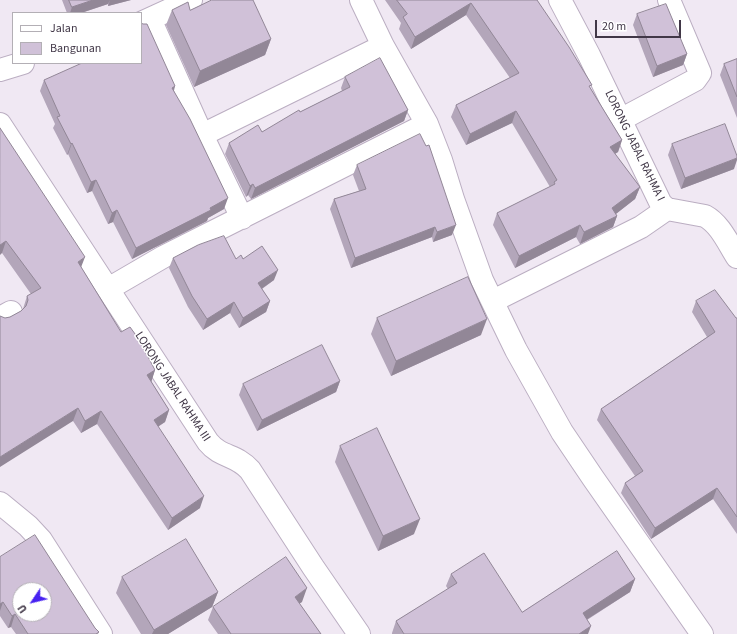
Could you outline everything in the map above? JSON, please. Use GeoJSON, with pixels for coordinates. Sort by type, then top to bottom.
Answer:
{"type":"FeatureCollection","features":[{"type":"Feature","properties":{"kind":"street"},"geometry":{"type":"LineString","coordinates":[[191,0],[146,21],[242,218]]}},
{"type":"Feature","properties":{"kind":"street"},"geometry":{"type":"LineString","coordinates":[[361,0],[383,46],[427,124],[441,160],[473,256],[516,350],[562,432],[702,634]]}},
{"type":"Feature","properties":{"kind":"street","name":"LORONG JABAL RAHMA I"},"geometry":{"type":"LineString","coordinates":[[560,0],[589,55],[661,204],[666,209],[710,218],[720,229],[737,257]]}},
{"type":"Feature","properties":{"kind":"street"},"geometry":{"type":"LineString","coordinates":[[620,120],[695,80],[700,74],[669,0]]}},
{"type":"Feature","properties":{"kind":"street"},"geometry":{"type":"LineString","coordinates":[[202,135],[383,46]]}},
{"type":"Feature","properties":{"kind":"street"},"geometry":{"type":"LineString","coordinates":[[0,70],[20,64]]}},
{"type":"Feature","properties":{"kind":"street","name":"LORONG JABAL RAHMA III"},"geometry":{"type":"LineString","coordinates":[[0,124],[208,442],[216,451],[240,460],[250,470],[313,567],[359,634]]}},
{"type":"Feature","properties":{"kind":"street"},"geometry":{"type":"LineString","coordinates":[[108,289],[163,257],[427,124]]}},
{"type":"Feature","properties":{"kind":"street"},"geometry":{"type":"LineString","coordinates":[[493,301],[641,227],[666,209]]}},
{"type":"Feature","properties":{"kind":"street"},"geometry":{"type":"LineString","coordinates":[[0,503],[28,526],[48,549],[101,634]]}},
{"type":"Feature","properties":{"kind":"building"},"geometry":{"type":"Polygon","coordinates":[[[69,0],[93,0],[72,7],[69,0]]]}},
{"type":"Feature","properties":{"kind":"building"},"geometry":{"type":"Polygon","coordinates":[[[212,0],[253,0],[271,39],[200,71],[172,10],[188,2],[190,10],[212,0]]]}},
{"type":"Feature","properties":{"kind":"building"},"geometry":{"type":"Polygon","coordinates":[[[397,0],[537,0],[569,47],[592,85],[589,86],[622,140],[610,147],[640,187],[612,208],[617,216],[584,232],[580,225],[519,256],[497,213],[555,184],[554,182],[557,180],[516,111],[470,134],[456,105],[519,73],[471,3],[415,37],[403,17],[407,14],[397,0]]]}},
{"type":"Feature","properties":{"kind":"building"},"geometry":{"type":"Polygon","coordinates":[[[666,4],[687,54],[657,66],[637,14],[666,4]]]}},
{"type":"Feature","properties":{"kind":"building"},"geometry":{"type":"Polygon","coordinates":[[[142,24],[147,24],[175,86],[172,88],[190,119],[228,198],[210,208],[211,210],[136,248],[117,210],[112,213],[96,180],[91,182],[72,143],[71,144],[57,117],[60,116],[44,80],[80,64],[142,64],[142,24]]]}},
{"type":"Feature","properties":{"kind":"building"},"geometry":{"type":"Polygon","coordinates":[[[380,58],[408,110],[255,188],[253,184],[250,186],[229,143],[258,125],[262,132],[299,110],[300,112],[350,87],[345,77],[380,58]]]}},
{"type":"Feature","properties":{"kind":"building"},"geometry":{"type":"Polygon","coordinates":[[[737,59],[737,97],[724,64],[737,59]]]}},
{"type":"Feature","properties":{"kind":"building"},"geometry":{"type":"Polygon","coordinates":[[[725,124],[737,158],[685,178],[672,144],[725,124]]]}},
{"type":"Feature","properties":{"kind":"building"},"geometry":{"type":"Polygon","coordinates":[[[0,128],[85,257],[78,262],[121,332],[130,327],[138,338],[155,370],[147,375],[169,410],[154,420],[204,496],[172,518],[101,411],[85,421],[78,408],[0,457],[0,316],[5,318],[10,317],[21,311],[26,306],[28,300],[27,296],[41,288],[6,241],[0,245],[0,128]]]}},
{"type":"Feature","properties":{"kind":"building"},"geometry":{"type":"Polygon","coordinates":[[[420,134],[426,146],[429,145],[456,225],[437,232],[435,227],[355,258],[334,199],[366,189],[357,165],[420,134]]]}},
{"type":"Feature","properties":{"kind":"building"},"geometry":{"type":"Polygon","coordinates":[[[224,236],[236,259],[241,255],[243,259],[262,246],[278,270],[258,283],[270,301],[243,318],[234,302],[207,319],[192,296],[173,258],[198,245],[224,236]]]}},
{"type":"Feature","properties":{"kind":"building"},"geometry":{"type":"Polygon","coordinates":[[[468,277],[487,319],[396,361],[377,318],[468,277]]]}},
{"type":"Feature","properties":{"kind":"building"},"geometry":{"type":"Polygon","coordinates":[[[715,290],[737,318],[737,517],[717,488],[655,528],[625,483],[643,471],[601,409],[715,332],[696,301],[715,290]]]}},
{"type":"Feature","properties":{"kind":"building"},"geometry":{"type":"Polygon","coordinates":[[[322,345],[340,381],[262,420],[243,384],[322,345]]]}},
{"type":"Feature","properties":{"kind":"building"},"geometry":{"type":"Polygon","coordinates":[[[377,428],[420,519],[383,536],[340,446],[377,428]]]}},
{"type":"Feature","properties":{"kind":"building"},"geometry":{"type":"Polygon","coordinates":[[[35,535],[99,632],[96,634],[28,634],[20,622],[52,622],[52,582],[12,582],[12,616],[3,602],[0,604],[0,557],[35,535]]]}},
{"type":"Feature","properties":{"kind":"building"},"geometry":{"type":"Polygon","coordinates":[[[186,539],[218,592],[154,630],[122,577],[186,539]]]}},
{"type":"Feature","properties":{"kind":"building"},"geometry":{"type":"Polygon","coordinates":[[[617,551],[635,579],[583,613],[591,626],[579,634],[404,634],[396,621],[457,583],[451,574],[484,553],[522,612],[617,551]]]}},
{"type":"Feature","properties":{"kind":"building"},"geometry":{"type":"Polygon","coordinates":[[[286,557],[307,588],[295,597],[321,634],[231,634],[213,607],[286,557]]]}}]}
